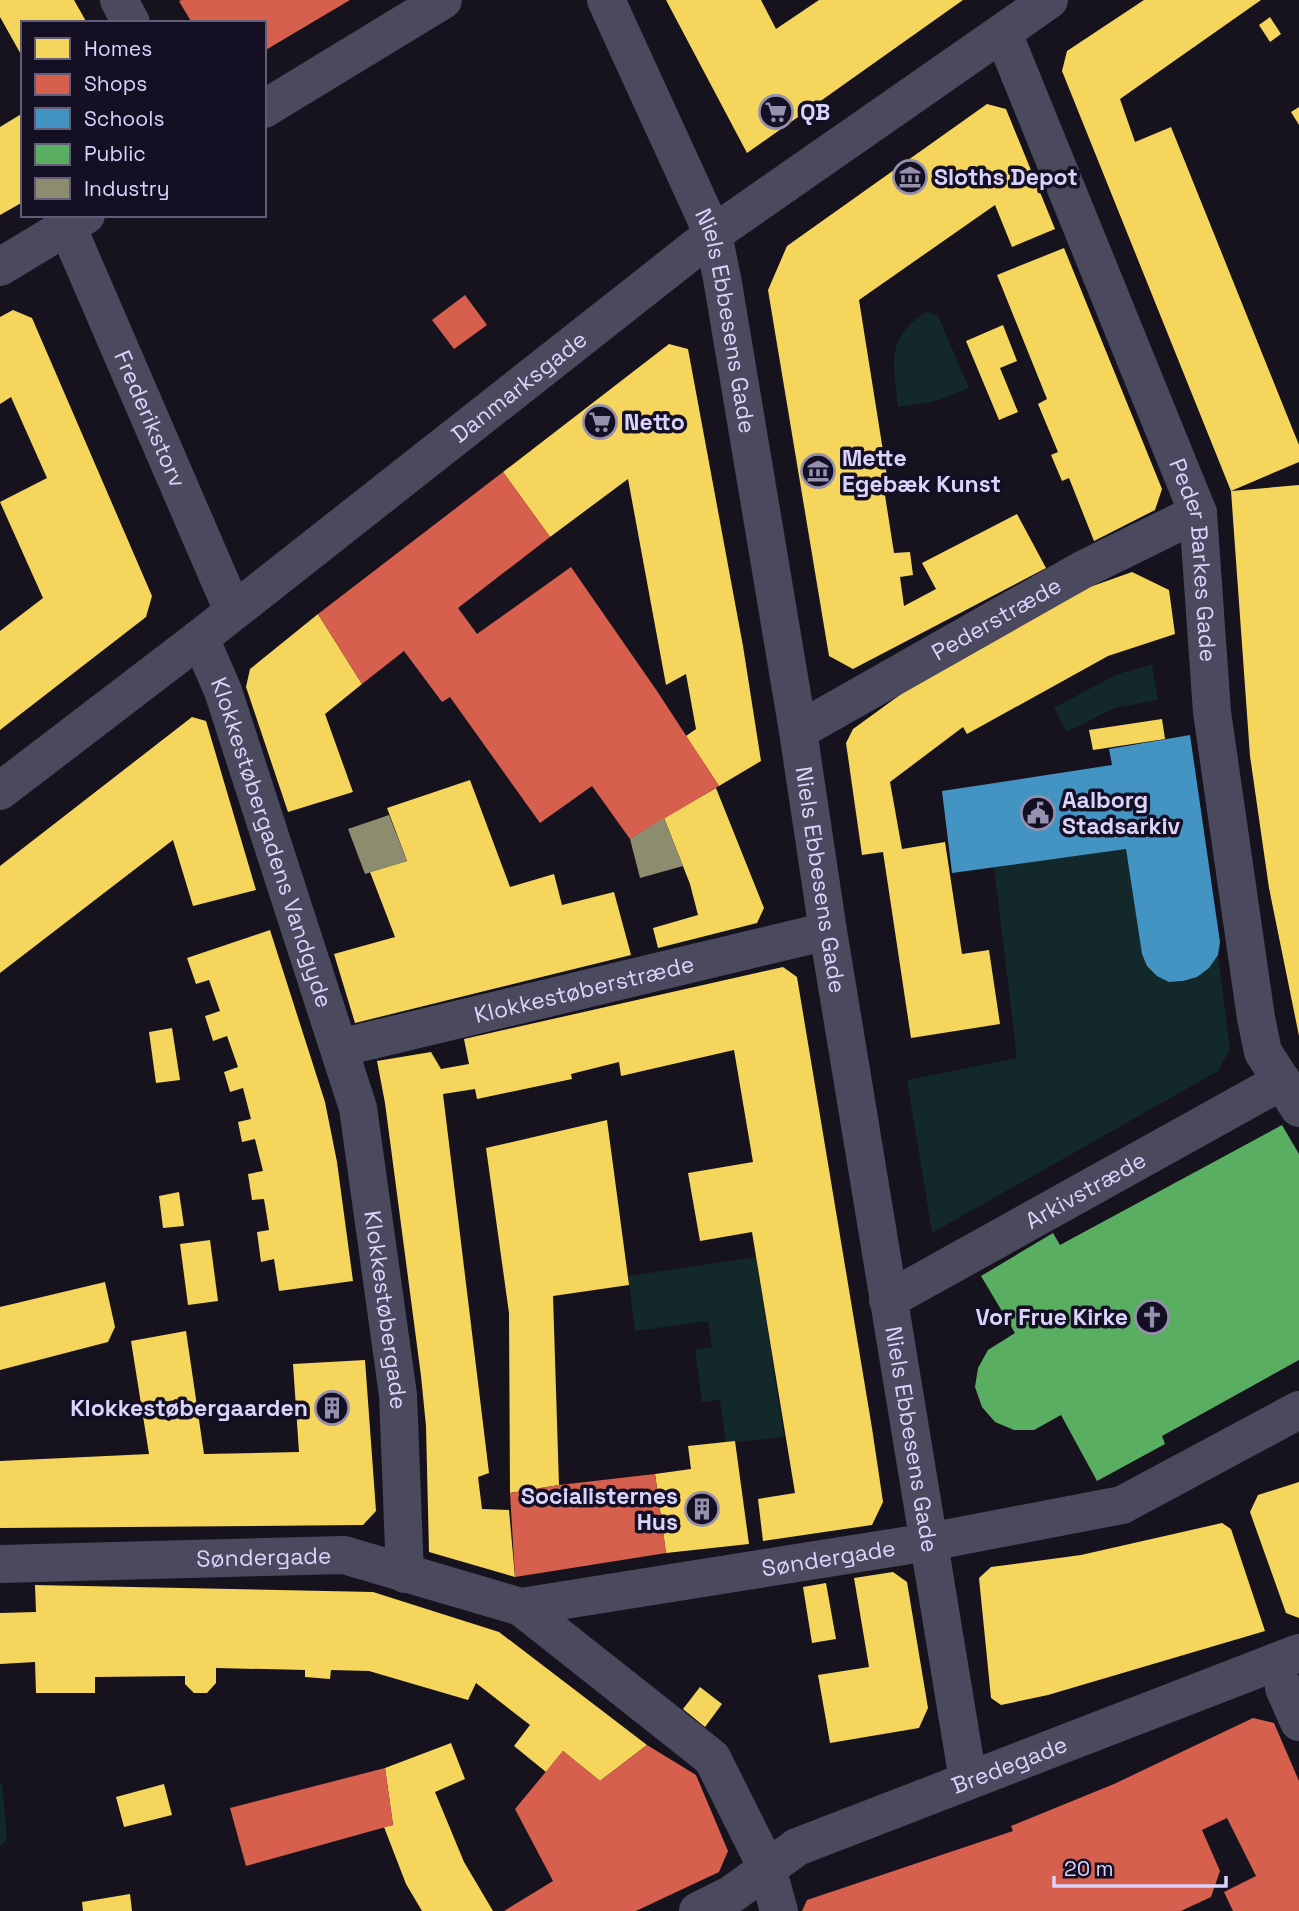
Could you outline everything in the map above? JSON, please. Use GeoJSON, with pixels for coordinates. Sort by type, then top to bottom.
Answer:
{"type":"FeatureCollection","features":[{"type":"Feature","properties":{"kind":"street"},"geometry":{"type":"LineString","coordinates":[[118,0],[130,21]]}},
{"type":"Feature","properties":{"kind":"street"},"geometry":{"type":"LineString","coordinates":[[266,107],[443,0]]}},
{"type":"Feature","properties":{"kind":"street","name":"Niels Ebbesens Gade"},"geometry":{"type":"LineString","coordinates":[[606,0],[713,234],[798,731],[828,931],[968,1780]]}},
{"type":"Feature","properties":{"kind":"street","name":"Danmarksgade"},"geometry":{"type":"LineString","coordinates":[[0,791],[200,638],[713,234],[1049,0]]}},
{"type":"Feature","properties":{"kind":"street","name":"Peder Barkes Gade"},"geometry":{"type":"LineString","coordinates":[[1003,33],[1198,513],[1212,712],[1251,983],[1264,1052],[1290,1095]]}},
{"type":"Feature","properties":{"kind":"street"},"geometry":{"type":"LineString","coordinates":[[0,267],[76,221]]}},
{"type":"Feature","properties":{"kind":"street","name":"Frederikstorv"},"geometry":{"type":"LineString","coordinates":[[76,221],[233,611]]}},
{"type":"Feature","properties":{"kind":"street","name":"Pederstræde"},"geometry":{"type":"LineString","coordinates":[[798,731],[1084,569],[1198,513]]}},
{"type":"Feature","properties":{"kind":"street","name":"Klokkestøbergadens Vandgyde"},"geometry":{"type":"LineString","coordinates":[[200,638],[223,691],[339,1048]]}},
{"type":"Feature","properties":{"kind":"street","name":"Klokkestøberstræde"},"geometry":{"type":"LineString","coordinates":[[339,1048],[828,931]]}},
{"type":"Feature","properties":{"kind":"street","name":"Klokkestøbergade"},"geometry":{"type":"LineString","coordinates":[[339,1048],[358,1108],[398,1395],[405,1574]]}},
{"type":"Feature","properties":{"kind":"street","name":"Arkivstræde"},"geometry":{"type":"LineString","coordinates":[[888,1300],[1290,1095]]}},
{"type":"Feature","properties":{"kind":"street","name":"Søndergade"},"geometry":{"type":"LineString","coordinates":[[521,1607],[929,1542],[1122,1505],[1299,1410]]}},
{"type":"Feature","properties":{"kind":"street","name":"Søndergade"},"geometry":{"type":"LineString","coordinates":[[0,1564],[344,1555],[521,1607],[712,1758],[768,1868],[779,1911]]}},
{"type":"Feature","properties":{"kind":"street","name":"Bredegade"},"geometry":{"type":"LineString","coordinates":[[698,1911],[732,1894],[797,1847],[1299,1653]]}},
{"type":"Feature","properties":{"kind":"green space"},"geometry":{"type":"Polygon","coordinates":[[[927,311],[938,316],[969,388],[932,402],[898,407],[894,364],[898,342],[913,322],[927,311]]]}},
{"type":"Feature","properties":{"kind":"green space"},"geometry":{"type":"Polygon","coordinates":[[[1152,664],[1158,700],[1114,708],[1067,732],[1054,708],[1115,675],[1152,664]]]}},
{"type":"Feature","properties":{"kind":"green space"},"geometry":{"type":"Polygon","coordinates":[[[1126,849],[1142,954],[1158,976],[1178,982],[1200,974],[1218,955],[1230,1049],[1218,1071],[932,1233],[907,1080],[1017,1058],[994,867],[1126,849]]]}},
{"type":"Feature","properties":{"kind":"green space"},"geometry":{"type":"Polygon","coordinates":[[[756,1257],[784,1437],[726,1443],[720,1400],[702,1402],[695,1350],[712,1347],[708,1321],[635,1331],[628,1276],[756,1257]]]}},
{"type":"Feature","properties":{"kind":"green space"},"geometry":{"type":"Polygon","coordinates":[[[0,1783],[7,1839],[0,1847],[0,1783]]]}},
{"type":"Feature","properties":{"kind":"building: Homes"},"geometry":{"type":"Polygon","coordinates":[[[0,0],[74,0],[86,21],[21,21],[21,54],[0,17],[0,0]]]}},
{"type":"Feature","properties":{"kind":"building: Homes"},"geometry":{"type":"Polygon","coordinates":[[[666,0],[761,0],[776,29],[819,0],[963,0],[747,153],[666,0]]]}},
{"type":"Feature","properties":{"kind":"building: Homes"},"geometry":{"type":"Polygon","coordinates":[[[1144,0],[1261,0],[1120,99],[1135,142],[1171,127],[1299,445],[1299,462],[1231,491],[1062,71],[1067,51],[1144,0]]]}},
{"type":"Feature","properties":{"kind":"building: Homes"},"geometry":{"type":"Polygon","coordinates":[[[1270,17],[1281,34],[1270,42],[1259,25],[1270,17]]]}},
{"type":"Feature","properties":{"kind":"building: Homes"},"geometry":{"type":"Polygon","coordinates":[[[987,104],[1006,109],[1055,229],[1012,247],[995,205],[859,300],[887,476],[882,476],[894,553],[910,552],[913,575],[900,577],[904,606],[936,589],[922,563],[1017,514],[1046,568],[853,669],[829,656],[768,290],[787,246],[987,104]]]}},
{"type":"Feature","properties":{"kind":"building: Homes"},"geometry":{"type":"Polygon","coordinates":[[[1299,107],[1299,125],[1291,112],[1299,107]]]}},
{"type":"Feature","properties":{"kind":"building: Homes"},"geometry":{"type":"Polygon","coordinates":[[[21,114],[21,203],[0,215],[0,127],[21,114]]]}},
{"type":"Feature","properties":{"kind":"building: Homes"},"geometry":{"type":"Polygon","coordinates":[[[1064,248],[1162,489],[1155,510],[1094,541],[1069,478],[1062,481],[1051,455],[1058,452],[1038,404],[1047,399],[997,275],[1064,248]]]}},
{"type":"Feature","properties":{"kind":"building: Homes"},"geometry":{"type":"Polygon","coordinates":[[[13,310],[32,318],[152,596],[146,617],[0,730],[0,631],[43,598],[0,502],[47,478],[11,397],[0,404],[0,317],[13,310]]]}},
{"type":"Feature","properties":{"kind":"building: Homes"},"geometry":{"type":"Polygon","coordinates":[[[1003,325],[1017,361],[1000,368],[1018,412],[999,420],[966,341],[1003,325]]]}},
{"type":"Feature","properties":{"kind":"building: Homes"},"geometry":{"type":"Polygon","coordinates":[[[669,344],[688,349],[743,646],[761,761],[719,786],[686,736],[696,729],[686,674],[666,685],[628,479],[550,537],[503,472],[669,344]]]}},
{"type":"Feature","properties":{"kind":"building: Homes"},"geometry":{"type":"Polygon","coordinates":[[[1299,485],[1299,1036],[1269,888],[1250,756],[1231,491],[1299,485]]]}},
{"type":"Feature","properties":{"kind":"building: Homes"},"geometry":{"type":"Polygon","coordinates":[[[1132,572],[1169,590],[1175,634],[1108,656],[967,734],[963,727],[890,782],[902,849],[945,842],[962,954],[989,950],[1000,1024],[911,1038],[883,852],[862,855],[846,743],[853,729],[933,671],[1073,593],[1132,572]]]}},
{"type":"Feature","properties":{"kind":"building: Homes"},"geometry":{"type":"Polygon","coordinates":[[[318,614],[362,684],[325,714],[353,792],[288,812],[246,687],[250,669],[318,614]]]}},
{"type":"Feature","properties":{"kind":"building: Homes"},"geometry":{"type":"Polygon","coordinates":[[[192,717],[206,721],[256,890],[193,906],[173,840],[0,973],[0,866],[192,717]]]}},
{"type":"Feature","properties":{"kind":"building: Homes"},"geometry":{"type":"Polygon","coordinates":[[[1162,719],[1165,739],[1093,750],[1089,730],[1162,719]]]}},
{"type":"Feature","properties":{"kind":"building: Homes"},"geometry":{"type":"Polygon","coordinates":[[[470,780],[510,887],[554,874],[562,905],[614,892],[631,955],[355,1023],[334,954],[395,937],[370,872],[407,861],[387,808],[470,780]]]}},
{"type":"Feature","properties":{"kind":"building: Homes"},"geometry":{"type":"Polygon","coordinates":[[[716,788],[764,908],[757,923],[658,948],[653,928],[698,915],[690,884],[664,818],[716,788]]]}},
{"type":"Feature","properties":{"kind":"building: Homes"},"geometry":{"type":"Polygon","coordinates":[[[270,930],[325,1102],[337,1162],[353,1281],[279,1291],[274,1259],[261,1262],[257,1232],[269,1230],[264,1199],[252,1200],[248,1174],[263,1171],[255,1139],[242,1142],[238,1122],[251,1119],[243,1088],[230,1092],[224,1072],[238,1067],[227,1036],[213,1041],[205,1016],[220,1011],[209,980],[196,984],[187,958],[270,930]]]}},
{"type":"Feature","properties":{"kind":"building: Homes"},"geometry":{"type":"Polygon","coordinates":[[[783,967],[797,977],[872,1428],[883,1502],[872,1525],[763,1541],[758,1499],[795,1493],[752,1232],[700,1241],[688,1173],[753,1162],[734,1050],[621,1076],[619,1062],[571,1074],[572,1079],[477,1099],[475,1089],[443,1094],[489,1473],[478,1477],[482,1509],[509,1510],[515,1577],[429,1552],[426,1426],[421,1376],[385,1103],[377,1061],[431,1052],[441,1069],[469,1064],[464,1039],[783,967]]]}},
{"type":"Feature","properties":{"kind":"building: Homes"},"geometry":{"type":"Polygon","coordinates":[[[172,1028],[180,1080],[156,1083],[149,1032],[172,1028]]]}},
{"type":"Feature","properties":{"kind":"building: Homes"},"geometry":{"type":"Polygon","coordinates":[[[607,1120],[629,1285],[553,1296],[559,1485],[510,1493],[509,1313],[486,1148],[607,1120]]]}},
{"type":"Feature","properties":{"kind":"building: Homes"},"geometry":{"type":"Polygon","coordinates":[[[179,1192],[184,1226],[163,1228],[159,1196],[179,1192]]]}},
{"type":"Feature","properties":{"kind":"building: Homes"},"geometry":{"type":"Polygon","coordinates":[[[210,1240],[218,1301],[188,1305],[180,1244],[210,1240]]]}},
{"type":"Feature","properties":{"kind":"building: Homes"},"geometry":{"type":"Polygon","coordinates":[[[105,1282],[115,1327],[108,1342],[0,1370],[0,1307],[105,1282]]]}},
{"type":"Feature","properties":{"kind":"building: Homes"},"geometry":{"type":"Polygon","coordinates":[[[186,1331],[204,1454],[299,1452],[293,1364],[365,1360],[376,1511],[363,1525],[0,1528],[0,1461],[149,1454],[131,1341],[186,1331]]]}},
{"type":"Feature","properties":{"kind":"building: Homes","name":"Socialisternes Hus"},"geometry":{"type":"Polygon","coordinates":[[[735,1441],[749,1544],[666,1553],[655,1474],[691,1469],[688,1446],[735,1441]]]}},
{"type":"Feature","properties":{"kind":"building: Homes"},"geometry":{"type":"Polygon","coordinates":[[[1299,1482],[1299,1618],[1286,1613],[1250,1512],[1258,1495],[1299,1482]]]}},
{"type":"Feature","properties":{"kind":"building: Homes"},"geometry":{"type":"Polygon","coordinates":[[[1222,1523],[1231,1529],[1265,1631],[1048,1695],[1001,1705],[991,1698],[979,1578],[991,1567],[1081,1555],[1222,1523]]]}},
{"type":"Feature","properties":{"kind":"building: Homes"},"geometry":{"type":"Polygon","coordinates":[[[893,1572],[907,1582],[928,1708],[919,1728],[830,1743],[818,1675],[869,1667],[854,1578],[893,1572]]]}},
{"type":"Feature","properties":{"kind":"building: Homes"},"geometry":{"type":"Polygon","coordinates":[[[826,1583],[836,1639],[812,1643],[803,1587],[826,1583]]]}},
{"type":"Feature","properties":{"kind":"building: Homes"},"geometry":{"type":"Polygon","coordinates":[[[35,1585],[373,1592],[499,1632],[647,1745],[600,1781],[563,1751],[546,1772],[514,1746],[530,1725],[476,1683],[468,1700],[369,1671],[331,1670],[330,1679],[305,1677],[305,1670],[216,1668],[216,1683],[207,1693],[194,1693],[185,1684],[185,1676],[95,1677],[95,1693],[36,1693],[35,1662],[0,1664],[0,1613],[36,1612],[35,1585]]]}},
{"type":"Feature","properties":{"kind":"building: Homes"},"geometry":{"type":"Polygon","coordinates":[[[700,1687],[722,1704],[705,1727],[683,1709],[700,1687]]]}},
{"type":"Feature","properties":{"kind":"building: Homes"},"geometry":{"type":"Polygon","coordinates":[[[451,1743],[465,1779],[435,1792],[464,1862],[493,1911],[422,1911],[406,1884],[384,1827],[393,1825],[385,1768],[451,1743]]]}},
{"type":"Feature","properties":{"kind":"building: Homes"},"geometry":{"type":"Polygon","coordinates":[[[164,1784],[172,1815],[124,1827],[116,1797],[164,1784]]]}},
{"type":"Feature","properties":{"kind":"building: Homes"},"geometry":{"type":"Polygon","coordinates":[[[130,1894],[132,1911],[83,1911],[82,1902],[130,1894]]]}},
{"type":"Feature","properties":{"kind":"building: Shops"},"geometry":{"type":"Polygon","coordinates":[[[350,0],[266,50],[266,21],[191,21],[179,1],[350,0]]]}},
{"type":"Feature","properties":{"kind":"building: Shops"},"geometry":{"type":"Polygon","coordinates":[[[465,295],[487,325],[454,349],[432,320],[465,295]]]}},
{"type":"Feature","properties":{"kind":"building: Shops"},"geometry":{"type":"Polygon","coordinates":[[[503,472],[550,537],[458,608],[477,634],[571,567],[719,786],[630,839],[592,786],[540,823],[450,697],[442,702],[404,651],[362,684],[318,614],[503,472]]]}},
{"type":"Feature","properties":{"kind":"building: Shops"},"geometry":{"type":"Polygon","coordinates":[[[655,1474],[666,1553],[515,1577],[510,1493],[655,1474]]]}},
{"type":"Feature","properties":{"kind":"building: Shops"},"geometry":{"type":"Polygon","coordinates":[[[1253,1718],[1274,1723],[1299,1781],[1299,1911],[1233,1911],[1224,1892],[1256,1876],[1227,1818],[1202,1830],[1220,1871],[1211,1897],[1181,1911],[802,1911],[807,1900],[1013,1831],[1011,1826],[1114,1784],[1253,1718]]]}},
{"type":"Feature","properties":{"kind":"building: Shops"},"geometry":{"type":"Polygon","coordinates":[[[647,1745],[696,1775],[728,1851],[719,1872],[636,1911],[504,1911],[553,1881],[515,1809],[563,1751],[600,1781],[647,1745]]]}},
{"type":"Feature","properties":{"kind":"building: Shops"},"geometry":{"type":"Polygon","coordinates":[[[385,1768],[393,1825],[246,1866],[230,1808],[385,1768]]]}},
{"type":"Feature","properties":{"kind":"building: Schools"},"geometry":{"type":"Polygon","coordinates":[[[1190,735],[1220,942],[1218,955],[1209,968],[1197,977],[1169,982],[1157,976],[1147,966],[1142,954],[1126,849],[952,873],[942,791],[1112,765],[1109,749],[1190,735]]]}},
{"type":"Feature","properties":{"kind":"building: Public","name":"Vor Frue Kirke"},"geometry":{"type":"Polygon","coordinates":[[[1282,1125],[1299,1154],[1299,1360],[1162,1436],[1165,1444],[1097,1481],[1061,1415],[1034,1430],[1014,1430],[995,1422],[982,1407],[975,1387],[978,1368],[988,1350],[1015,1333],[981,1276],[1053,1233],[1060,1245],[1282,1125]]]}},
{"type":"Feature","properties":{"kind":"building: Industry"},"geometry":{"type":"Polygon","coordinates":[[[389,815],[407,861],[365,874],[348,829],[389,815]]]}},
{"type":"Feature","properties":{"kind":"building: Industry"},"geometry":{"type":"Polygon","coordinates":[[[664,818],[683,866],[640,878],[630,839],[664,818]]]}},
{"type":"Feature","properties":{"kind":"place","name":"QB"},"geometry":{"type":"Point","coordinates":[776,112]}},
{"type":"Feature","properties":{"kind":"place","name":"Sloths Depot"},"geometry":{"type":"Point","coordinates":[910,177]}},
{"type":"Feature","properties":{"kind":"place","name":"Netto"},"geometry":{"type":"Point","coordinates":[600,422]}},
{"type":"Feature","properties":{"kind":"place","name":"Mette Egebæk Kunst"},"geometry":{"type":"Point","coordinates":[818,471]}},
{"type":"Feature","properties":{"kind":"place","name":"Aalborg Stadsarkiv"},"geometry":{"type":"Point","coordinates":[1038,813]}},
{"type":"Feature","properties":{"kind":"place","name":"Vor Frue Kirke"},"geometry":{"type":"Point","coordinates":[1152,1317]}},
{"type":"Feature","properties":{"kind":"place","name":"Klokkestøbergaarden"},"geometry":{"type":"Point","coordinates":[332,1408]}},
{"type":"Feature","properties":{"kind":"place","name":"Socialisternes Hus"},"geometry":{"type":"Point","coordinates":[702,1509]}}]}
